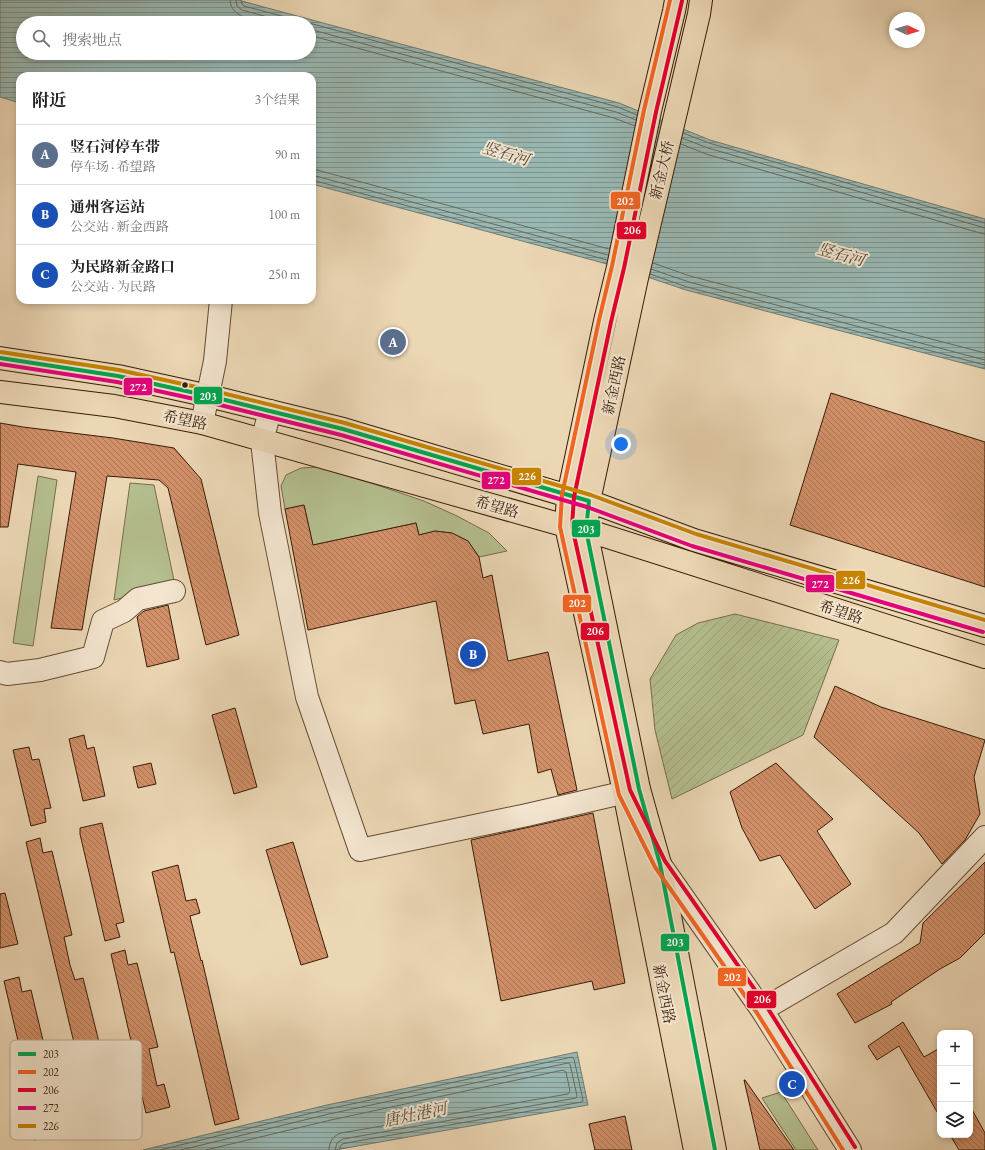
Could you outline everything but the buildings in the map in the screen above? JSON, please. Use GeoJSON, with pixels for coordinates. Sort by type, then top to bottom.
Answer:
{"type":"FeatureCollection","features":[{"type":"Feature","properties":{"kind":"main road","name":"新金大桥"},"geometry":{"type":"LineString","coordinates":[[605,321],[618,267],[650,111],[675,6]]}},
{"type":"Feature","properties":{"kind":"main road","name":"新金大桥"},"geometry":{"type":"LineString","coordinates":[[627,325],[700,7]]}},
{"type":"Feature","properties":{"kind":"main road","name":"新金西路"},"geometry":{"type":"LineString","coordinates":[[605,321],[568,496],[632,791],[695,1150]]}},
{"type":"Feature","properties":{"kind":"main road","name":"新金西路"},"geometry":{"type":"LineString","coordinates":[[576,528],[589,501],[627,325]]}},
{"type":"Feature","properties":{"kind":"main road","name":"希望路"},"geometry":{"type":"LineString","coordinates":[[0,358],[118,376],[209,396],[343,429],[568,496]]}},
{"type":"Feature","properties":{"kind":"main road","name":"希望路"},"geometry":{"type":"LineString","coordinates":[[0,392],[114,406],[202,423],[576,528],[985,657]]}},
{"type":"Feature","properties":{"kind":"main road","name":"希望路"},"geometry":{"type":"LineString","coordinates":[[589,501],[694,540],[985,626]]}},
{"type":"Feature","properties":{"kind":"main road","name":"新金西路"},"geometry":{"type":"LineString","coordinates":[[660,864],[715,1150]]}},
{"type":"Feature","properties":{"kind":"street"},"geometry":{"type":"LineString","coordinates":[[202,423],[209,396],[215,361],[221,304]]}},
{"type":"Feature","properties":{"kind":"street"},"geometry":{"type":"LineString","coordinates":[[270,411],[262,440],[270,513],[307,697],[360,850],[632,791],[660,864],[762,1010],[850,1150]]}},
{"type":"Feature","properties":{"kind":"street","name":"希望路"},"geometry":{"type":"LineString","coordinates":[[568,496],[589,501]]}},
{"type":"Feature","properties":{"kind":"street"},"geometry":{"type":"LineString","coordinates":[[0,672],[7,674],[40,670],[93,657],[103,620],[124,611],[138,599],[174,591]]}},
{"type":"Feature","properties":{"kind":"street"},"geometry":{"type":"LineString","coordinates":[[762,1010],[894,933],[985,837]]}},
{"type":"Feature","properties":{"kind":"green space"},"geometry":{"type":"Polygon","coordinates":[[[317,467],[424,501],[489,533],[507,551],[479,557],[468,541],[452,533],[435,531],[419,535],[416,523],[313,545],[304,505],[285,509],[281,486],[286,475],[301,468],[317,467]]]}},
{"type":"Feature","properties":{"kind":"green space"},"geometry":{"type":"Polygon","coordinates":[[[38,476],[57,480],[33,646],[13,643],[38,476]]]}},
{"type":"Feature","properties":{"kind":"green space"},"geometry":{"type":"Polygon","coordinates":[[[130,483],[154,485],[175,585],[114,600],[130,483]]]}},
{"type":"Feature","properties":{"kind":"green space"},"geometry":{"type":"Polygon","coordinates":[[[735,614],[839,640],[803,735],[672,799],[655,730],[650,679],[676,635],[698,623],[735,614]]]}},
{"type":"Feature","properties":{"kind":"green space"},"geometry":{"type":"Polygon","coordinates":[[[781,1092],[818,1150],[796,1150],[762,1098],[781,1092]]]}},
{"type":"Feature","properties":{"kind":"water","name":"竖石河"},"geometry":{"type":"Polygon","coordinates":[[[0,0],[238,0],[297,16],[16,16],[16,60],[316,60],[316,21],[619,103],[710,140],[985,219],[985,369],[686,290],[618,267],[316,185],[316,72],[16,72],[16,102],[0,97],[0,0]]]}},
{"type":"Feature","properties":{"kind":"water","name":"唐灶港河"},"geometry":{"type":"Polygon","coordinates":[[[577,1052],[588,1105],[335,1150],[143,1150],[327,1105],[577,1052]]]}},
{"type":"Feature","properties":{"kind":"transit line","name":"202"},"geometry":{"type":"LineString","coordinates":[[670,0],[644,110],[562,495],[560,527],[619,795],[655,867],[757,1013],[843,1150]]}},
{"type":"Feature","properties":{"kind":"transit line","name":"206"},"geometry":{"type":"LineString","coordinates":[[682,1],[656,112],[574,497],[572,526],[630,790],[665,861],[767,1007],[855,1147]]}},
{"type":"Feature","properties":{"kind":"transit line","name":"226"},"geometry":{"type":"LineString","coordinates":[[1,352],[119,370],[210,390],[345,423],[591,495],[696,534],[985,620]]}},
{"type":"Feature","properties":{"kind":"transit line","name":"203"},"geometry":{"type":"LineString","coordinates":[[0,358],[118,376],[209,396],[343,429],[589,501],[586,530],[639,789],[660,864],[715,1150]]}},
{"type":"Feature","properties":{"kind":"transit line","name":"272"},"geometry":{"type":"LineString","coordinates":[[0,364],[117,382],[208,402],[341,435],[587,507],[692,546],[983,632]]}},
{"type":"Feature","properties":{"kind":"place","name":"竖石河停车带"},"geometry":{"type":"Point","coordinates":[393,342]}},
{"type":"Feature","properties":{"kind":"place","name":"通州客运站"},"geometry":{"type":"Point","coordinates":[473,654]}},
{"type":"Feature","properties":{"kind":"place","name":"为民路新金路口"},"geometry":{"type":"Point","coordinates":[792,1084]}}]}
